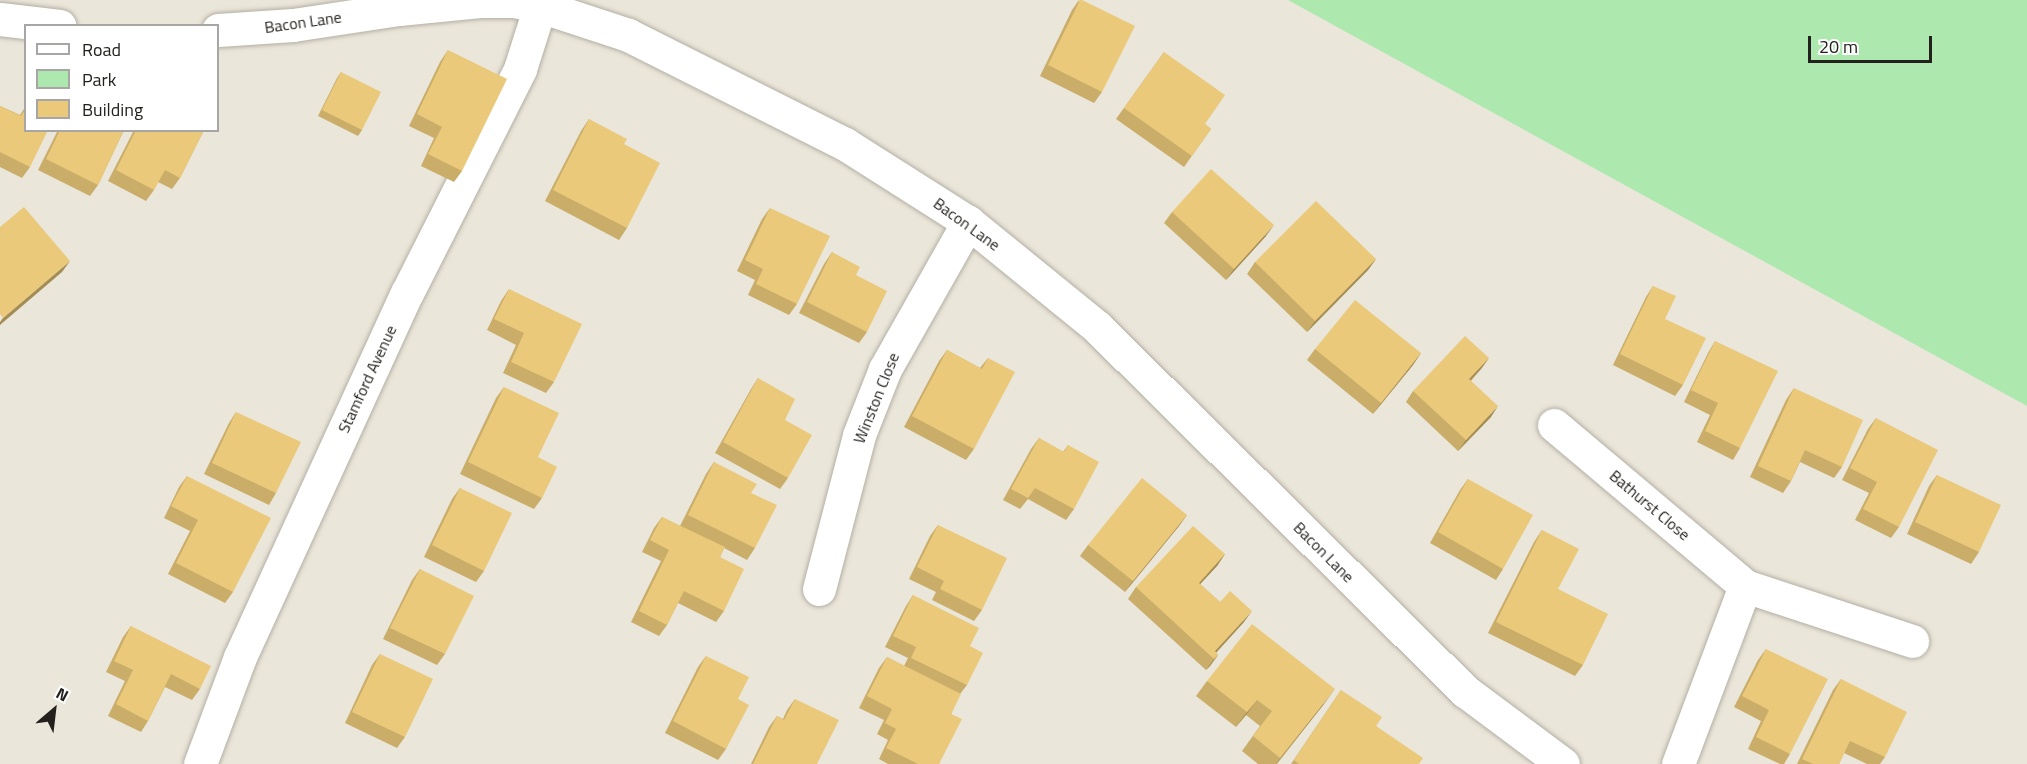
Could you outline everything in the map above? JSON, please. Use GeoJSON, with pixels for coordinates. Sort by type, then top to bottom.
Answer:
{"type":"FeatureCollection","features":[{"type":"Feature","properties":{"kind":"street","name":"Bacon Lane"},"geometry":{"type":"LineString","coordinates":[[219,30],[293,25],[399,9],[480,1],[543,3],[627,35],[845,144],[968,222],[1097,327],[1465,691],[1563,764]]}},
{"type":"Feature","properties":{"kind":"street","name":"Stamford Avenue"},"geometry":{"type":"LineString","coordinates":[[200,764],[240,657],[407,293],[520,69],[543,3]]}},
{"type":"Feature","properties":{"kind":"street"},"geometry":{"type":"LineString","coordinates":[[0,19],[43,24]]}},
{"type":"Feature","properties":{"kind":"street","name":"Winston Close"},"geometry":{"type":"LineString","coordinates":[[819,590],[859,435],[885,369],[968,222]]}},
{"type":"Feature","properties":{"kind":"street","name":"Bathurst Close"},"geometry":{"type":"LineString","coordinates":[[1554,425],[1745,586],[1912,641]]}},
{"type":"Feature","properties":{"kind":"street"},"geometry":{"type":"LineString","coordinates":[[1678,764],[1745,586]]}},
{"type":"Feature","properties":{"kind":"green space"},"geometry":{"type":"Polygon","coordinates":[[[1288,0],[2027,0],[2027,406],[1288,0]]]}},
{"type":"Feature","properties":{"kind":"building"},"geometry":{"type":"Polygon","coordinates":[[[1080,0],[1135,26],[1102,92],[1048,65],[1080,0]]]}},
{"type":"Feature","properties":{"kind":"building"},"geometry":{"type":"Polygon","coordinates":[[[448,50],[507,79],[462,171],[428,154],[442,127],[417,114],[448,50]]]}},
{"type":"Feature","properties":{"kind":"building"},"geometry":{"type":"Polygon","coordinates":[[[1164,52],[1225,95],[1205,124],[1211,129],[1192,156],[1124,108],[1164,52]]]}},
{"type":"Feature","properties":{"kind":"building"},"geometry":{"type":"Polygon","coordinates":[[[341,72],[381,92],[362,130],[322,110],[341,72]]]}},
{"type":"Feature","properties":{"kind":"building"},"geometry":{"type":"Polygon","coordinates":[[[0,106],[21,116],[24,111],[24,132],[47,132],[30,167],[0,152],[0,106]]]}},
{"type":"Feature","properties":{"kind":"building"},"geometry":{"type":"Polygon","coordinates":[[[589,119],[627,139],[624,144],[660,163],[627,228],[553,190],[589,119]]]}},
{"type":"Feature","properties":{"kind":"building"},"geometry":{"type":"Polygon","coordinates":[[[59,132],[123,132],[98,185],[46,159],[59,132]]]}},
{"type":"Feature","properties":{"kind":"building"},"geometry":{"type":"Polygon","coordinates":[[[135,132],[203,132],[180,178],[165,170],[154,190],[116,170],[135,132]]]}},
{"type":"Feature","properties":{"kind":"building"},"geometry":{"type":"Polygon","coordinates":[[[1211,169],[1274,225],[1234,269],[1172,212],[1211,169]]]}},
{"type":"Feature","properties":{"kind":"building"},"geometry":{"type":"Polygon","coordinates":[[[1316,201],[1376,259],[1315,321],[1255,262],[1316,201]]]}},
{"type":"Feature","properties":{"kind":"building"},"geometry":{"type":"Polygon","coordinates":[[[24,207],[70,261],[3,318],[0,314],[0,227],[24,207]]]}},
{"type":"Feature","properties":{"kind":"building"},"geometry":{"type":"Polygon","coordinates":[[[770,208],[830,236],[797,304],[756,284],[763,269],[745,260],[770,208]]]}},
{"type":"Feature","properties":{"kind":"building"},"geometry":{"type":"Polygon","coordinates":[[[832,252],[860,267],[856,275],[887,291],[867,332],[807,302],[832,252]]]}},
{"type":"Feature","properties":{"kind":"building"},"geometry":{"type":"Polygon","coordinates":[[[1653,286],[1676,296],[1665,319],[1706,338],[1683,385],[1620,354],[1653,286]]]}},
{"type":"Feature","properties":{"kind":"building"},"geometry":{"type":"Polygon","coordinates":[[[509,289],[582,324],[554,382],[511,362],[524,333],[494,319],[509,289]]]}},
{"type":"Feature","properties":{"kind":"building"},"geometry":{"type":"Polygon","coordinates":[[[1355,300],[1421,353],[1381,403],[1315,349],[1355,300]]]}},
{"type":"Feature","properties":{"kind":"building"},"geometry":{"type":"Polygon","coordinates":[[[1465,336],[1489,358],[1469,379],[1498,406],[1466,440],[1413,391],[1465,336]]]}},
{"type":"Feature","properties":{"kind":"building"},"geometry":{"type":"Polygon","coordinates":[[[1715,341],[1778,371],[1740,448],[1705,431],[1718,403],[1691,390],[1715,341]]]}},
{"type":"Feature","properties":{"kind":"building"},"geometry":{"type":"Polygon","coordinates":[[[947,350],[982,369],[988,358],[1015,372],[974,449],[912,416],[947,350]]]}},
{"type":"Feature","properties":{"kind":"building"},"geometry":{"type":"Polygon","coordinates":[[[758,378],[795,399],[785,420],[812,435],[788,478],[723,442],[758,378]]]}},
{"type":"Feature","properties":{"kind":"building"},"geometry":{"type":"Polygon","coordinates":[[[504,387],[559,413],[538,457],[557,467],[542,498],[468,462],[504,387]]]}},
{"type":"Feature","properties":{"kind":"building"},"geometry":{"type":"Polygon","coordinates":[[[1794,388],[1863,420],[1842,467],[1805,450],[1791,481],[1758,466],[1794,388]]]}},
{"type":"Feature","properties":{"kind":"building"},"geometry":{"type":"Polygon","coordinates":[[[236,412],[301,442],[276,493],[212,463],[236,412]]]}},
{"type":"Feature","properties":{"kind":"building"},"geometry":{"type":"Polygon","coordinates":[[[1876,418],[1938,450],[1899,527],[1863,509],[1877,482],[1850,468],[1876,418]]]}},
{"type":"Feature","properties":{"kind":"building"},"geometry":{"type":"Polygon","coordinates":[[[1039,438],[1064,452],[1068,445],[1099,462],[1074,509],[1035,488],[1028,498],[1011,489],[1039,438]]]}},
{"type":"Feature","properties":{"kind":"building"},"geometry":{"type":"Polygon","coordinates":[[[714,462],[757,484],[751,493],[777,505],[755,548],[688,515],[714,462]]]}},
{"type":"Feature","properties":{"kind":"building"},"geometry":{"type":"Polygon","coordinates":[[[1937,475],[2001,505],[1979,552],[1915,522],[1937,475]]]}},
{"type":"Feature","properties":{"kind":"building"},"geometry":{"type":"Polygon","coordinates":[[[187,476],[271,518],[233,592],[176,563],[198,520],[171,506],[187,476]]]}},
{"type":"Feature","properties":{"kind":"building"},"geometry":{"type":"Polygon","coordinates":[[[1142,478],[1187,515],[1133,581],[1088,545],[1142,478]]]}},
{"type":"Feature","properties":{"kind":"building"},"geometry":{"type":"Polygon","coordinates":[[[1468,479],[1533,515],[1503,569],[1438,532],[1468,479]]]}},
{"type":"Feature","properties":{"kind":"building"},"geometry":{"type":"Polygon","coordinates":[[[460,488],[512,513],[484,571],[432,545],[460,488]]]}},
{"type":"Feature","properties":{"kind":"building"},"geometry":{"type":"Polygon","coordinates":[[[662,517],[725,547],[720,557],[744,569],[724,611],[684,591],[667,625],[639,611],[669,550],[650,540],[662,517]]]}},
{"type":"Feature","properties":{"kind":"building"},"geometry":{"type":"Polygon","coordinates":[[[938,525],[1007,558],[982,610],[940,589],[944,581],[917,567],[938,525]]]}},
{"type":"Feature","properties":{"kind":"building"},"geometry":{"type":"Polygon","coordinates":[[[1193,526],[1225,554],[1199,583],[1220,602],[1230,591],[1252,611],[1215,651],[1218,655],[1214,659],[1136,587],[1193,526]]]}},
{"type":"Feature","properties":{"kind":"building"},"geometry":{"type":"Polygon","coordinates":[[[1542,530],[1579,549],[1558,589],[1608,614],[1583,665],[1496,622],[1542,530]]]}},
{"type":"Feature","properties":{"kind":"building"},"geometry":{"type":"Polygon","coordinates":[[[420,569],[474,596],[445,654],[390,628],[420,569]]]}},
{"type":"Feature","properties":{"kind":"building"},"geometry":{"type":"Polygon","coordinates":[[[913,595],[979,628],[970,646],[983,653],[967,685],[911,658],[916,647],[893,636],[913,595]]]}},
{"type":"Feature","properties":{"kind":"building"},"geometry":{"type":"Polygon","coordinates":[[[1252,624],[1335,689],[1280,758],[1253,736],[1272,711],[1257,700],[1247,712],[1207,681],[1252,624]]]}},
{"type":"Feature","properties":{"kind":"building"},"geometry":{"type":"Polygon","coordinates":[[[131,626],[211,666],[200,689],[171,674],[148,721],[116,704],[133,670],[114,661],[131,626]]]}},
{"type":"Feature","properties":{"kind":"building"},"geometry":{"type":"Polygon","coordinates":[[[1766,649],[1828,679],[1790,754],[1756,737],[1769,710],[1742,696],[1766,649]]]}},
{"type":"Feature","properties":{"kind":"building"},"geometry":{"type":"Polygon","coordinates":[[[380,654],[433,679],[405,737],[352,712],[380,654]]]}},
{"type":"Feature","properties":{"kind":"building"},"geometry":{"type":"Polygon","coordinates":[[[706,656],[749,677],[738,699],[749,705],[726,749],[673,721],[706,656]]]}},
{"type":"Feature","properties":{"kind":"building"},"geometry":{"type":"Polygon","coordinates":[[[887,657],[961,694],[951,714],[962,719],[939,764],[918,764],[886,748],[896,729],[885,723],[892,709],[867,696],[887,657]]]}},
{"type":"Feature","properties":{"kind":"building"},"geometry":{"type":"Polygon","coordinates":[[[1841,679],[1907,712],[1885,757],[1850,741],[1839,764],[1813,764],[1802,759],[1841,679]]]}},
{"type":"Feature","properties":{"kind":"building"},"geometry":{"type":"Polygon","coordinates":[[[1341,690],[1382,717],[1376,726],[1423,758],[1419,764],[1299,764],[1294,760],[1341,690]]]}},
{"type":"Feature","properties":{"kind":"building"},"geometry":{"type":"Polygon","coordinates":[[[795,699],[839,720],[817,764],[753,764],[777,716],[784,720],[795,699]]]}}]}
